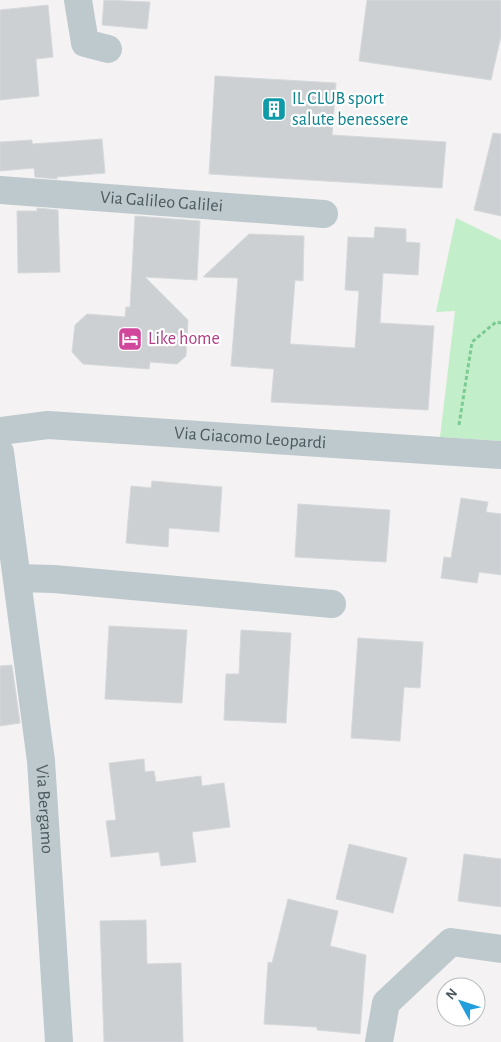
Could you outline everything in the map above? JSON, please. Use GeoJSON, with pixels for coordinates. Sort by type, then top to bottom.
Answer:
{"type":"FeatureCollection","features":[{"type":"Feature","properties":{"kind":"street"},"geometry":{"type":"LineString","coordinates":[[78,0],[85,43],[108,49]]}},
{"type":"Feature","properties":{"kind":"street","name":"Via Galileo Galilei"},"geometry":{"type":"LineString","coordinates":[[0,190],[324,214]]}},
{"type":"Feature","properties":{"kind":"street","name":"Via Giacomo Leopardi"},"geometry":{"type":"LineString","coordinates":[[0,431],[48,425],[501,455]]}},
{"type":"Feature","properties":{"kind":"street","name":"Via Bergamo"},"geometry":{"type":"LineString","coordinates":[[1,469],[18,578],[41,761],[60,1042]]}},
{"type":"Feature","properties":{"kind":"street"},"geometry":{"type":"LineString","coordinates":[[18,578],[54,579],[332,604]]}},
{"type":"Feature","properties":{"kind":"street"},"geometry":{"type":"LineString","coordinates":[[379,1042],[386,1003],[450,942],[501,949]]}},
{"type":"Feature","properties":{"kind":"path"},"geometry":{"type":"LineString","coordinates":[[455,453],[472,342],[496,322],[501,323]]}},
{"type":"Feature","properties":{"kind":"green space"},"geometry":{"type":"Polygon","coordinates":[[[456,218],[501,240],[501,441],[440,437],[455,311],[436,312],[456,218]]]}},
{"type":"Feature","properties":{"kind":"building"},"geometry":{"type":"Polygon","coordinates":[[[104,0],[150,2],[147,29],[102,25],[104,0]]]}},
{"type":"Feature","properties":{"kind":"building"},"geometry":{"type":"Polygon","coordinates":[[[367,0],[501,0],[501,36],[491,80],[359,61],[367,0]]]}},
{"type":"Feature","properties":{"kind":"building"},"geometry":{"type":"Polygon","coordinates":[[[48,5],[53,57],[36,59],[39,96],[0,100],[0,10],[48,5]]]}},
{"type":"Feature","properties":{"kind":"building","name":"IL CLUB sport salute benessere"},"geometry":{"type":"Polygon","coordinates":[[[215,76],[336,83],[332,135],[446,142],[442,188],[209,174],[215,76]]]}},
{"type":"Feature","properties":{"kind":"building"},"geometry":{"type":"Polygon","coordinates":[[[493,133],[501,134],[501,216],[474,210],[493,133]]]}},
{"type":"Feature","properties":{"kind":"building"},"geometry":{"type":"Polygon","coordinates":[[[102,139],[105,173],[57,177],[57,179],[35,177],[34,168],[0,171],[0,142],[32,140],[32,144],[102,139]]]}},
{"type":"Feature","properties":{"kind":"building"},"geometry":{"type":"Polygon","coordinates":[[[37,208],[58,210],[60,272],[18,273],[17,211],[37,211],[37,208]]]}},
{"type":"Feature","properties":{"kind":"building"},"geometry":{"type":"Polygon","coordinates":[[[135,216],[200,221],[197,280],[145,277],[188,320],[186,356],[177,364],[150,362],[149,369],[83,364],[72,352],[75,325],[87,314],[125,317],[126,307],[130,307],[135,216]]]}},
{"type":"Feature","properties":{"kind":"building"},"geometry":{"type":"Polygon","coordinates":[[[375,227],[406,229],[406,242],[420,243],[418,275],[383,273],[380,323],[434,326],[428,410],[271,402],[274,369],[231,366],[238,278],[203,277],[249,234],[304,236],[303,281],[295,280],[290,344],[355,348],[359,291],[345,290],[348,237],[374,238],[375,227]]]}},
{"type":"Feature","properties":{"kind":"building"},"geometry":{"type":"Polygon","coordinates":[[[152,481],[222,487],[219,532],[169,528],[168,547],[126,543],[131,486],[151,488],[152,481]]]}},
{"type":"Feature","properties":{"kind":"building"},"geometry":{"type":"Polygon","coordinates":[[[461,498],[488,502],[486,512],[501,514],[501,575],[479,572],[477,583],[441,578],[444,557],[451,558],[461,498]]]}},
{"type":"Feature","properties":{"kind":"building"},"geometry":{"type":"Polygon","coordinates":[[[298,504],[390,510],[386,562],[295,557],[298,504]]]}},
{"type":"Feature","properties":{"kind":"building"},"geometry":{"type":"Polygon","coordinates":[[[109,626],[187,630],[182,703],[105,699],[109,626]]]}},
{"type":"Feature","properties":{"kind":"building"},"geometry":{"type":"Polygon","coordinates":[[[241,630],[291,633],[286,723],[224,720],[226,674],[239,674],[241,630]]]}},
{"type":"Feature","properties":{"kind":"building"},"geometry":{"type":"Polygon","coordinates":[[[358,638],[423,642],[420,688],[404,687],[400,741],[351,738],[358,638]]]}},
{"type":"Feature","properties":{"kind":"building"},"geometry":{"type":"Polygon","coordinates":[[[12,665],[20,723],[0,726],[0,666],[12,665]]]}},
{"type":"Feature","properties":{"kind":"building"},"geometry":{"type":"Polygon","coordinates":[[[144,759],[145,772],[154,771],[156,782],[201,776],[202,786],[224,783],[230,827],[192,832],[196,862],[161,866],[159,852],[111,857],[106,821],[116,820],[109,763],[144,759]]]}},
{"type":"Feature","properties":{"kind":"building"},"geometry":{"type":"Polygon","coordinates":[[[349,844],[407,858],[393,913],[336,899],[349,844]]]}},
{"type":"Feature","properties":{"kind":"building"},"geometry":{"type":"Polygon","coordinates":[[[464,854],[501,859],[501,907],[458,901],[464,854]]]}},
{"type":"Feature","properties":{"kind":"building"},"geometry":{"type":"Polygon","coordinates":[[[288,899],[338,911],[330,946],[366,955],[360,1034],[317,1030],[317,1027],[264,1024],[268,962],[272,963],[288,899]]]}},
{"type":"Feature","properties":{"kind":"building"},"geometry":{"type":"Polygon","coordinates":[[[146,920],[147,964],[181,963],[183,1042],[104,1042],[100,921],[146,920]]]}},
{"type":"Feature","properties":{"kind":"place","name":"IL CLUB sport salute benessere"},"geometry":{"type":"Point","coordinates":[274,109]}},
{"type":"Feature","properties":{"kind":"place","name":"Like home"},"geometry":{"type":"Point","coordinates":[130,339]}}]}
